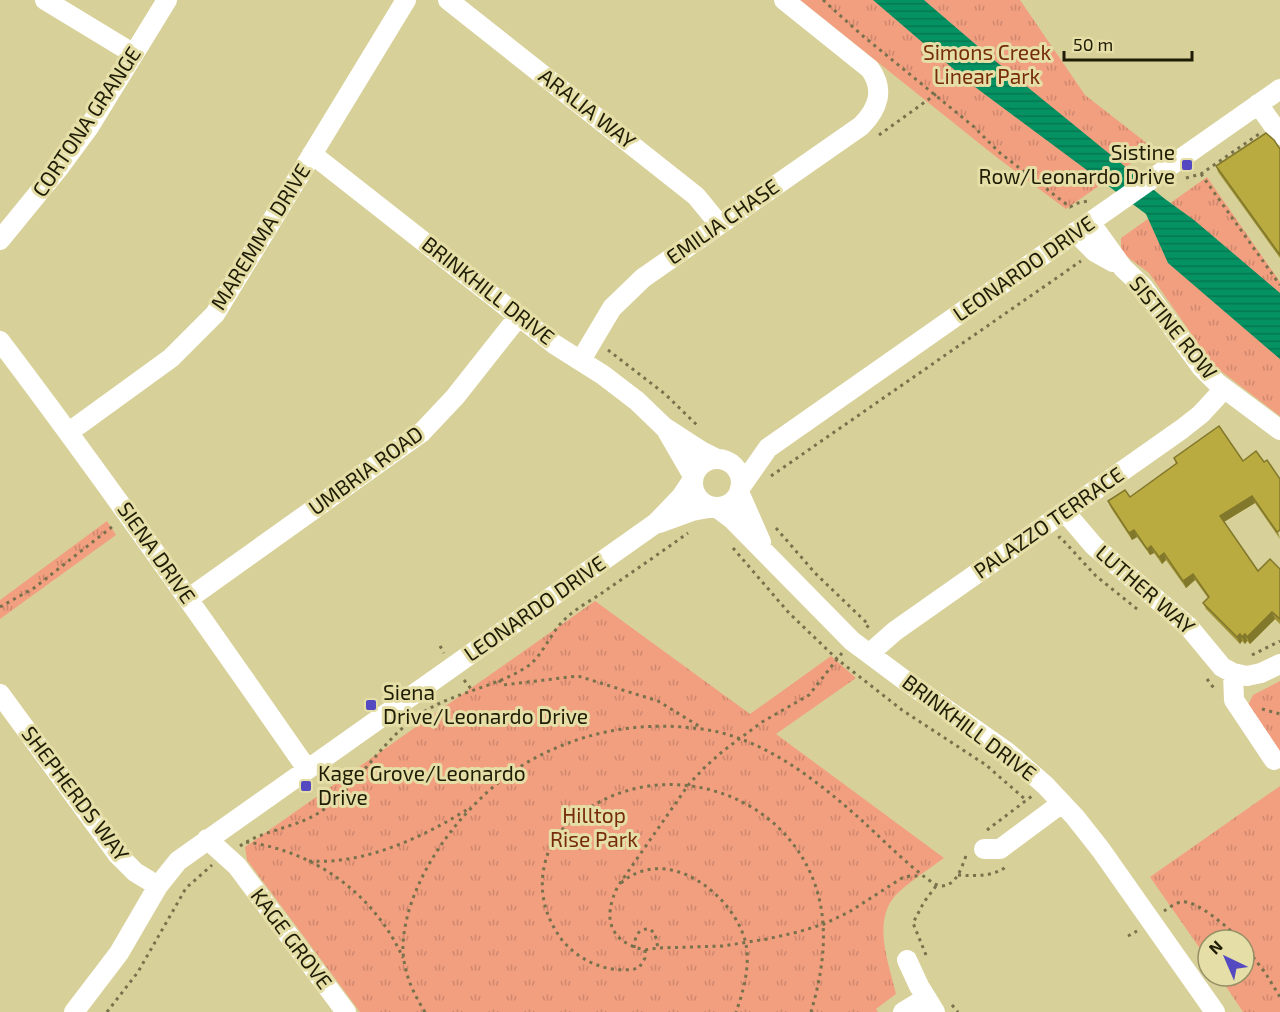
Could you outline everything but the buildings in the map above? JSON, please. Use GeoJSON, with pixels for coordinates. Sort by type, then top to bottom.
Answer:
{"type":"FeatureCollection","features":[{"type":"Feature","properties":{"kind":"street"},"geometry":{"type":"LineString","coordinates":[[45,0],[134,54]]}},
{"type":"Feature","properties":{"kind":"street","name":"CORTONA GRANGE"},"geometry":{"type":"LineString","coordinates":[[0,240],[83,136],[167,0]]}},
{"type":"Feature","properties":{"kind":"street","name":"MAREMMA DRIVE"},"geometry":{"type":"LineString","coordinates":[[69,432],[171,358],[215,314],[406,0]]}},
{"type":"Feature","properties":{"kind":"street","name":"ARALIA WAY"},"geometry":{"type":"LineString","coordinates":[[448,0],[696,196],[719,224]]}},
{"type":"Feature","properties":{"kind":"street","name":"EMILIA CHASE"},"geometry":{"type":"LineString","coordinates":[[581,360],[602,323],[624,294],[668,259],[861,126],[870,117],[879,98],[876,77],[870,69],[784,0]]}},
{"type":"Feature","properties":{"kind":"street","name":"LEONARDO DRIVE"},"geometry":{"type":"LineString","coordinates":[[740,490],[768,448],[1280,88]]}},
{"type":"Feature","properties":{"kind":"street"},"geometry":{"type":"LineString","coordinates":[[1258,104],[1276,129]]}},
{"type":"Feature","properties":{"kind":"street","name":"BRINKHILL DRIVE"},"geometry":{"type":"LineString","coordinates":[[312,154],[554,344],[627,393],[664,427],[718,459]]}},
{"type":"Feature","properties":{"kind":"street","name":"SISTINE ROW"},"geometry":{"type":"LineString","coordinates":[[1096,218],[1095,252],[1123,268],[1143,287],[1202,368],[1224,388],[1280,430]]}},
{"type":"Feature","properties":{"kind":"street","name":"SISTINE ROW"},"geometry":{"type":"LineString","coordinates":[[1096,218],[1123,268]]}},
{"type":"Feature","properties":{"kind":"street","name":"UMBRIA ROAD"},"geometry":{"type":"LineString","coordinates":[[188,599],[422,432],[455,397],[519,316]]}},
{"type":"Feature","properties":{"kind":"street","name":"SIENA DRIVE"},"geometry":{"type":"LineString","coordinates":[[0,341],[69,432],[307,769]]}},
{"type":"Feature","properties":{"kind":"street","name":"PALAZZO TERRACE"},"geometry":{"type":"LineString","coordinates":[[870,653],[895,631],[1201,414],[1224,388]]}},
{"type":"Feature","properties":{"kind":"street","name":"BRINKHILL DRIVE"},"geometry":{"type":"LineString","coordinates":[[664,427],[693,477]]}},
{"type":"Feature","properties":{"kind":"street","name":"LEONARDO DRIVE"},"geometry":{"type":"LineString","coordinates":[[718,459],[768,448]]}},
{"type":"Feature","properties":{"kind":"street"},"geometry":{"type":"LineString","coordinates":[[718,459],[727,461],[738,472],[741,480],[740,490],[730,503],[715,507],[699,501],[692,486],[693,477],[702,463],[718,459]]}},
{"type":"Feature","properties":{"kind":"street","name":"LEONARDO DRIVE"},"geometry":{"type":"LineString","coordinates":[[74,1010],[96,986],[119,953],[159,886],[178,861],[213,834],[656,524],[681,497],[693,477]]}},
{"type":"Feature","properties":{"kind":"street","name":"BRINKHILL DRIVE"},"geometry":{"type":"LineString","coordinates":[[740,490],[765,551]]}},
{"type":"Feature","properties":{"kind":"street","name":"BRINKHILL DRIVE"},"geometry":{"type":"LineString","coordinates":[[715,507],[732,519],[765,551],[852,641],[1007,752],[1045,785],[1101,850],[1215,1012]]}},
{"type":"Feature","properties":{"kind":"street","name":"LEONARDO DRIVE"},"geometry":{"type":"LineString","coordinates":[[656,524],[692,511],[715,507]]}},
{"type":"Feature","properties":{"kind":"street","name":"LUTHER WAY"},"geometry":{"type":"LineString","coordinates":[[1065,512],[1094,546],[1188,626],[1214,659],[1233,673]]}},
{"type":"Feature","properties":{"kind":"street"},"geometry":{"type":"LineString","coordinates":[[1274,760],[1239,708],[1232,693],[1233,673],[1247,676],[1261,673],[1280,664]]}},
{"type":"Feature","properties":{"kind":"street","name":"SHEPHERDS WAY"},"geometry":{"type":"LineString","coordinates":[[0,694],[118,855],[135,872],[159,886]]}},
{"type":"Feature","properties":{"kind":"street"},"geometry":{"type":"LineString","coordinates":[[980,842],[1000,849],[1062,803]]}},
{"type":"Feature","properties":{"kind":"street","name":"KAGE GROVE"},"geometry":{"type":"LineString","coordinates":[[213,834],[234,854],[346,1012]]}},
{"type":"Feature","properties":{"kind":"street"},"geometry":{"type":"LineString","coordinates":[[903,1012],[937,1004],[917,958]]}},
{"type":"Feature","properties":{"kind":"path"},"geometry":{"type":"LineString","coordinates":[[823,0],[863,36],[936,94],[1000,153],[1070,207],[1078,203],[1097,200],[1096,218]]}},
{"type":"Feature","properties":{"kind":"path"},"geometry":{"type":"LineString","coordinates":[[870,141],[936,94]]}},
{"type":"Feature","properties":{"kind":"path"},"geometry":{"type":"LineString","coordinates":[[1178,179],[1201,174],[1276,129]]}},
{"type":"Feature","properties":{"kind":"path"},"geometry":{"type":"LineString","coordinates":[[1201,174],[1280,285]]}},
{"type":"Feature","properties":{"kind":"path"},"geometry":{"type":"LineString","coordinates":[[770,477],[1095,252]]}},
{"type":"Feature","properties":{"kind":"path"},"geometry":{"type":"LineString","coordinates":[[610,345],[608,350],[665,394],[704,432]]}},
{"type":"Feature","properties":{"kind":"path"},"geometry":{"type":"LineString","coordinates":[[772,523],[815,573],[869,625],[852,641],[809,695],[762,722],[714,758],[689,784],[618,886],[611,900],[610,923],[618,939],[634,948],[645,950],[746,943],[824,924],[873,898],[902,878],[924,876]]}},
{"type":"Feature","properties":{"kind":"path"},"geometry":{"type":"LineString","coordinates":[[0,607],[34,588],[113,526]]}},
{"type":"Feature","properties":{"kind":"path"},"geometry":{"type":"LineString","coordinates":[[107,1012],[138,972],[186,888],[195,878],[258,836],[308,819],[322,811],[349,788],[381,749],[417,716],[435,705],[527,667],[538,657],[566,618],[691,531]]}},
{"type":"Feature","properties":{"kind":"path"},"geometry":{"type":"LineString","coordinates":[[1050,544],[1060,537],[1096,576],[1141,612]]}},
{"type":"Feature","properties":{"kind":"path"},"geometry":{"type":"LineString","coordinates":[[1201,672],[1225,703],[1239,708],[1248,705],[1280,714]]}},
{"type":"Feature","properties":{"kind":"path"},"geometry":{"type":"LineString","coordinates":[[500,680],[503,685],[553,678],[586,677],[658,701],[704,729]]}},
{"type":"Feature","properties":{"kind":"path"},"geometry":{"type":"LineString","coordinates":[[425,1012],[413,992],[403,944],[417,888],[429,862],[448,835],[507,776],[534,758],[568,743],[601,732],[659,725],[704,729],[741,738],[784,761],[823,789],[936,886],[944,886],[953,882],[980,842],[1045,785]]}},
{"type":"Feature","properties":{"kind":"path"},"geometry":{"type":"LineString","coordinates":[[645,950],[642,964],[639,968],[632,970],[604,967],[587,961],[574,951],[551,923],[545,907],[542,891],[543,874],[553,841],[574,817],[601,800],[652,785],[689,784],[731,796],[755,809],[775,824],[803,858],[813,879],[824,924],[819,985],[811,1012]]}},
{"type":"Feature","properties":{"kind":"path"},"geometry":{"type":"LineString","coordinates":[[305,861],[321,862],[373,853],[404,843],[432,830],[478,803]]}},
{"type":"Feature","properties":{"kind":"path"},"geometry":{"type":"LineString","coordinates":[[234,854],[283,852],[338,878],[366,901],[390,932],[405,962]]}},
{"type":"Feature","properties":{"kind":"path"},"geometry":{"type":"LineString","coordinates":[[618,886],[630,875],[640,870],[669,869],[688,876],[717,894],[727,905],[746,943],[746,976],[736,1012]]}},
{"type":"Feature","properties":{"kind":"path"},"geometry":{"type":"LineString","coordinates":[[917,958],[913,924],[924,902],[936,886]]}},
{"type":"Feature","properties":{"kind":"path"},"geometry":{"type":"LineString","coordinates":[[1128,936],[1180,902],[1187,902],[1216,919],[1226,928]]}},
{"type":"Feature","properties":{"kind":"path"},"geometry":{"type":"LineString","coordinates":[[634,948],[637,933],[644,929],[651,929],[655,934],[658,948]]}},
{"type":"Feature","properties":{"kind":"path"},"geometry":{"type":"LineString","coordinates":[[1256,961],[1280,997]]}},
{"type":"Feature","properties":{"kind":"path"},"geometry":{"type":"LineString","coordinates":[[937,1004],[958,1012]]}},
{"type":"Feature","properties":{"kind":"green space","name":"Simons Creek Linear Park"},"geometry":{"type":"Polygon","coordinates":[[[800,0],[1020,0],[1085,95],[1153,148],[1066,209],[995,156],[800,0]]]}},
{"type":"Feature","properties":{"kind":"green space"},"geometry":{"type":"Polygon","coordinates":[[[1207,177],[1280,282],[1280,416],[1213,365],[1149,273],[1121,252],[1121,238],[1207,177]]]}},
{"type":"Feature","properties":{"kind":"green space"},"geometry":{"type":"Polygon","coordinates":[[[107,521],[116,535],[0,619],[0,600],[107,521]]]}},
{"type":"Feature","properties":{"kind":"green space","name":"Hilltop Rise Park"},"geometry":{"type":"Polygon","coordinates":[[[595,601],[750,714],[831,656],[856,678],[776,734],[944,858],[904,887],[890,903],[883,928],[886,955],[896,994],[876,1009],[878,1012],[360,1012],[247,860],[245,847],[595,601]]]}},
{"type":"Feature","properties":{"kind":"green space"},"geometry":{"type":"Polygon","coordinates":[[[1280,681],[1280,757],[1248,705],[1253,695],[1280,681]]]}},
{"type":"Feature","properties":{"kind":"green space"},"geometry":{"type":"Polygon","coordinates":[[[1280,786],[1280,1012],[1243,1012],[1227,988],[1256,988],[1256,928],[1196,928],[1196,943],[1150,877],[1280,786]]]}},
{"type":"Feature","properties":{"kind":"shaded area"},"geometry":{"type":"Polygon","coordinates":[[[873,0],[924,0],[1280,293],[1280,359],[1168,263],[1146,214],[971,84],[873,0]]]}},
{"type":"Feature","properties":{"kind":"place","name":"Sistine Row/Leonardo Drive"},"geometry":{"type":"Point","coordinates":[1187,165]}},
{"type":"Feature","properties":{"kind":"place","name":"Siena Drive/Leonardo Drive"},"geometry":{"type":"Point","coordinates":[371,705]}},
{"type":"Feature","properties":{"kind":"place","name":"Kage Grove/Leonardo Drive"},"geometry":{"type":"Point","coordinates":[306,786]}}]}
